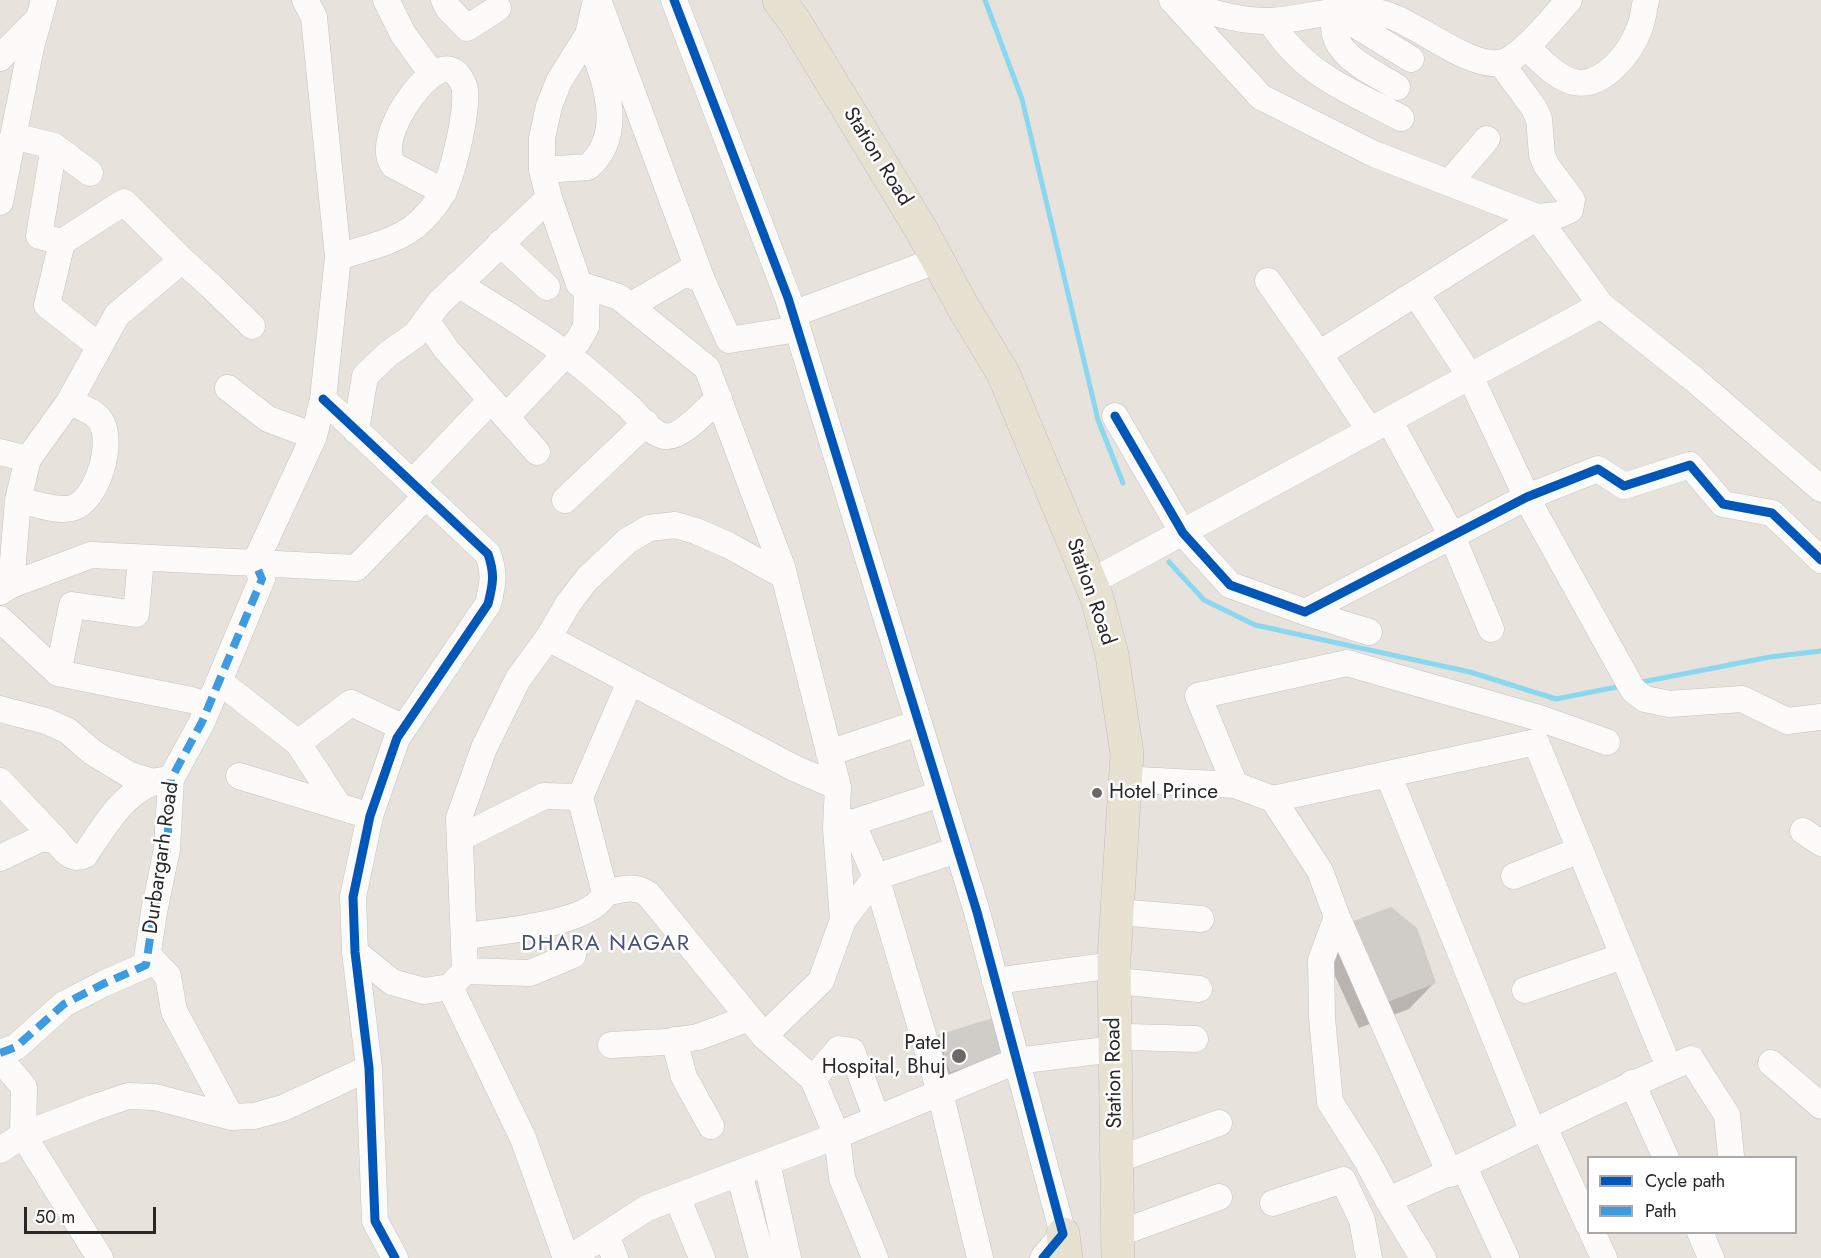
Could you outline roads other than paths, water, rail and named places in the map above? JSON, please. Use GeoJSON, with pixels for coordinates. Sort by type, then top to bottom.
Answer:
{"type":"FeatureCollection","features":[{"type":"Feature","properties":{"kind":"main road","name":"Station Road"},"geometry":{"type":"LineString","coordinates":[[779,0],[795,22],[938,260],[1003,373],[1097,598],[1112,655],[1127,754],[1120,974],[1127,1248]]}},
{"type":"Feature","properties":{"kind":"main road","name":"Station Road"},"geometry":{"type":"LineString","coordinates":[[801,0],[806,14],[934,225],[975,301],[1015,367],[1110,594],[1125,652],[1140,754],[1130,913],[1120,974]]}},
{"type":"Feature","properties":{"kind":"main road","name":"Station Road"},"geometry":{"type":"LineString","coordinates":[[1121,1043],[1130,1155],[1127,1248]]}},
{"type":"Feature","properties":{"kind":"street"},"geometry":{"type":"LineString","coordinates":[[386,0],[403,34],[432,74]]}},
{"type":"Feature","properties":{"kind":"street"},"geometry":{"type":"LineString","coordinates":[[444,0],[448,8],[467,28],[498,8]]}},
{"type":"Feature","properties":{"kind":"street"},"geometry":{"type":"LineString","coordinates":[[597,0],[588,35],[559,81],[549,106],[542,138],[542,170],[549,198],[579,284],[619,297],[707,368],[784,576],[838,787],[844,825],[843,920]]}},
{"type":"Feature","properties":{"kind":"street"},"geometry":{"type":"LineString","coordinates":[[597,0],[702,280],[729,340]]}},
{"type":"Feature","properties":{"kind":"street"},"geometry":{"type":"LineString","coordinates":[[674,0],[795,321],[995,981],[1016,1060],[1060,1252]]}},
{"type":"Feature","properties":{"kind":"street"},"geometry":{"type":"LineString","coordinates":[[1172,1],[1240,20],[1270,21],[1365,10],[1388,15],[1476,60],[1501,63],[1513,58],[1526,47],[1569,0]]}},
{"type":"Feature","properties":{"kind":"street"},"geometry":{"type":"LineString","coordinates":[[1526,47],[1558,75],[1573,82],[1586,83],[1599,79],[1618,64],[1640,28],[1646,0]]}},
{"type":"Feature","properties":{"kind":"street"},"geometry":{"type":"LineString","coordinates":[[1172,1],[1262,97],[1374,154],[1537,217],[1601,305],[1695,380],[1821,489]]}},
{"type":"Feature","properties":{"kind":"street"},"geometry":{"type":"LineString","coordinates":[[255,563],[314,436],[323,399],[338,257],[313,6]]}},
{"type":"Feature","properties":{"kind":"street"},"geometry":{"type":"LineString","coordinates":[[0,58],[41,9]]}},
{"type":"Feature","properties":{"kind":"street"},"geometry":{"type":"LineString","coordinates":[[0,202],[41,9]]}},
{"type":"Feature","properties":{"kind":"street"},"geometry":{"type":"LineString","coordinates":[[1337,12],[1411,59]]}},
{"type":"Feature","properties":{"kind":"street"},"geometry":{"type":"LineString","coordinates":[[1337,12],[1333,24],[1334,36],[1342,50],[1397,87]]}},
{"type":"Feature","properties":{"kind":"street"},"geometry":{"type":"LineString","coordinates":[[1270,21],[1290,48],[1330,80],[1401,118]]}},
{"type":"Feature","properties":{"kind":"street"},"geometry":{"type":"LineString","coordinates":[[542,170],[588,167],[600,152],[606,139],[610,110],[606,84],[588,35]]}},
{"type":"Feature","properties":{"kind":"street"},"geometry":{"type":"LineString","coordinates":[[1319,354],[1537,217],[1567,213],[1570,210],[1572,200],[1546,165],[1542,154],[1539,119],[1534,108],[1501,63]]}},
{"type":"Feature","properties":{"kind":"street"},"geometry":{"type":"LineString","coordinates":[[338,257],[387,241],[413,228],[432,210],[444,192],[450,177],[466,107],[465,88],[454,72],[447,70],[432,74],[416,88],[407,100],[396,121],[387,150],[393,165],[444,192]]}},
{"type":"Feature","properties":{"kind":"street"},"geometry":{"type":"LineString","coordinates":[[13,136],[54,146],[90,173]]}},
{"type":"Feature","properties":{"kind":"street"},"geometry":{"type":"LineString","coordinates":[[1449,183],[1487,139]]}},
{"type":"Feature","properties":{"kind":"street"},"geometry":{"type":"LineString","coordinates":[[54,146],[39,236],[62,242]]}},
{"type":"Feature","properties":{"kind":"street"},"geometry":{"type":"LineString","coordinates":[[356,431],[366,376],[388,354],[415,335],[439,303],[549,198]]}},
{"type":"Feature","properties":{"kind":"street"},"geometry":{"type":"LineString","coordinates":[[99,346],[47,304],[62,242],[124,202],[252,326]]}},
{"type":"Feature","properties":{"kind":"street"},"geometry":{"type":"LineString","coordinates":[[500,243],[547,287]]}},
{"type":"Feature","properties":{"kind":"street"},"geometry":{"type":"LineString","coordinates":[[182,260],[117,315],[69,402],[28,459],[18,500],[6,588],[91,555],[356,568],[419,490],[498,409],[567,355],[585,327],[587,286]]}},
{"type":"Feature","properties":{"kind":"street"},"geometry":{"type":"LineString","coordinates":[[707,368],[729,340],[795,321],[938,260]]}},
{"type":"Feature","properties":{"kind":"street"},"geometry":{"type":"LineString","coordinates":[[630,306],[687,273],[702,280]]}},
{"type":"Feature","properties":{"kind":"street"},"geometry":{"type":"LineString","coordinates":[[1268,281],[1319,354],[1380,426],[1452,536],[1491,629]]}},
{"type":"Feature","properties":{"kind":"street"},"geometry":{"type":"LineString","coordinates":[[458,284],[533,330],[567,355],[663,436],[671,437],[687,428],[718,398]]}},
{"type":"Feature","properties":{"kind":"street"},"geometry":{"type":"LineString","coordinates":[[1416,294],[1470,376],[1527,497],[1631,685],[1645,699],[1669,704],[1742,699],[1787,721],[1821,717]]}},
{"type":"Feature","properties":{"kind":"street"},"geometry":{"type":"LineString","coordinates":[[1102,576],[1601,305]]}},
{"type":"Feature","properties":{"kind":"street"},"geometry":{"type":"LineString","coordinates":[[426,320],[446,349],[537,452]]}},
{"type":"Feature","properties":{"kind":"street"},"geometry":{"type":"LineString","coordinates":[[228,388],[268,419],[314,436]]}},
{"type":"Feature","properties":{"kind":"street"},"geometry":{"type":"LineString","coordinates":[[323,399],[488,554],[493,569],[493,585],[488,604],[397,738],[370,816],[353,897],[355,952],[369,1068],[375,1221],[395,1258]]}},
{"type":"Feature","properties":{"kind":"street"},"geometry":{"type":"LineString","coordinates":[[18,500],[57,508],[71,508],[89,496],[97,482],[106,444],[106,431],[93,413],[69,402]]}},
{"type":"Feature","properties":{"kind":"street"},"geometry":{"type":"LineString","coordinates":[[1115,416],[1183,533],[1230,585],[1369,632]]}},
{"type":"Feature","properties":{"kind":"street"},"geometry":{"type":"LineString","coordinates":[[565,500],[646,423]]}},
{"type":"Feature","properties":{"kind":"street"},"geometry":{"type":"LineString","coordinates":[[0,452],[28,459]]}},
{"type":"Feature","properties":{"kind":"street"},"geometry":{"type":"LineString","coordinates":[[1305,612],[1527,497],[1598,470],[1624,486],[1690,465],[1723,504],[1772,513],[1821,560]]}},
{"type":"Feature","properties":{"kind":"street"},"geometry":{"type":"LineString","coordinates":[[784,576],[728,545],[696,531],[675,525],[649,528],[627,541],[587,579],[518,679],[484,748],[459,818],[464,936],[458,979],[523,1138],[568,1258],[611,1246],[647,1208],[837,1136],[1016,1060],[1121,1043],[1195,1039]]}},
{"type":"Feature","properties":{"kind":"street"},"geometry":{"type":"LineString","coordinates":[[58,673],[72,605],[136,614],[141,558]]}},
{"type":"Feature","properties":{"kind":"street","name":"Durbargarh Road"},"geometry":{"type":"LineString","coordinates":[[0,1053],[16,1047],[64,1004],[146,964],[167,849],[162,781],[209,706],[262,579],[255,563]]}},
{"type":"Feature","properties":{"kind":"street"},"geometry":{"type":"LineString","coordinates":[[0,619],[58,673],[191,700],[209,706]]}},
{"type":"Feature","properties":{"kind":"street"},"geometry":{"type":"LineString","coordinates":[[548,638],[794,768],[838,787]]}},
{"type":"Feature","properties":{"kind":"street"},"geometry":{"type":"LineString","coordinates":[[1235,784],[1198,696],[1347,663],[1539,718],[1607,742]]}},
{"type":"Feature","properties":{"kind":"street"},"geometry":{"type":"LineString","coordinates":[[219,681],[298,743],[339,806]]}},
{"type":"Feature","properties":{"kind":"street"},"geometry":{"type":"LineString","coordinates":[[605,893],[580,797],[630,682]]}},
{"type":"Feature","properties":{"kind":"street"},"geometry":{"type":"LineString","coordinates":[[298,743],[351,703],[404,728]]}},
{"type":"Feature","properties":{"kind":"street"},"geometry":{"type":"LineString","coordinates":[[0,709],[46,721],[68,731],[92,752],[130,775],[162,781]]}},
{"type":"Feature","properties":{"kind":"street"},"geometry":{"type":"LineString","coordinates":[[829,753],[918,723]]}},
{"type":"Feature","properties":{"kind":"street"},"geometry":{"type":"LineString","coordinates":[[1138,780],[1235,784],[1273,799],[1536,742],[1663,1053]]}},
{"type":"Feature","properties":{"kind":"street"},"geometry":{"type":"LineString","coordinates":[[1389,774],[1539,1130],[1587,1222]]}},
{"type":"Feature","properties":{"kind":"street"},"geometry":{"type":"LineString","coordinates":[[239,776],[370,816]]}},
{"type":"Feature","properties":{"kind":"street"},"geometry":{"type":"LineString","coordinates":[[0,781],[70,856],[75,858],[85,855],[132,794],[162,781]]}},
{"type":"Feature","properties":{"kind":"street"},"geometry":{"type":"LineString","coordinates":[[844,825],[940,794]]}},
{"type":"Feature","properties":{"kind":"street"},"geometry":{"type":"LineString","coordinates":[[460,838],[544,796],[580,797]]}},
{"type":"Feature","properties":{"kind":"street"},"geometry":{"type":"LineString","coordinates":[[1273,799],[1320,872],[1338,917],[1457,1170],[1506,1258]]}},
{"type":"Feature","properties":{"kind":"street"},"geometry":{"type":"LineString","coordinates":[[844,825],[876,878],[940,1092],[980,1258]]}},
{"type":"Feature","properties":{"kind":"street"},"geometry":{"type":"LineString","coordinates":[[0,858],[40,840],[55,839]]}},
{"type":"Feature","properties":{"kind":"street"},"geometry":{"type":"LineString","coordinates":[[611,1045],[674,1040],[757,1027],[821,981],[843,920],[876,878],[957,850]]}},
{"type":"Feature","properties":{"kind":"street"},"geometry":{"type":"LineString","coordinates":[[1514,876],[1580,850]]}},
{"type":"Feature","properties":{"kind":"street"},"geometry":{"type":"LineString","coordinates":[[464,936],[535,927],[575,915],[596,905],[605,893],[630,888],[642,890],[648,894],[757,1027],[813,1079],[837,1136],[842,1178],[875,1258]]}},
{"type":"Feature","properties":{"kind":"street"},"geometry":{"type":"LineString","coordinates":[[1130,913],[1201,919]]}},
{"type":"Feature","properties":{"kind":"street"},"geometry":{"type":"LineString","coordinates":[[1338,917],[1321,960],[1322,1018],[1330,1102],[1423,1258]]}},
{"type":"Feature","properties":{"kind":"street"},"geometry":{"type":"LineString","coordinates":[[355,952],[392,982],[424,991],[458,979],[530,973],[573,955]]}},
{"type":"Feature","properties":{"kind":"street"},"geometry":{"type":"LineString","coordinates":[[148,955],[168,976],[174,1011],[231,1117]]}},
{"type":"Feature","properties":{"kind":"street"},"geometry":{"type":"LineString","coordinates":[[1525,990],[1623,956]]}},
{"type":"Feature","properties":{"kind":"street"},"geometry":{"type":"LineString","coordinates":[[995,981],[1120,974],[1199,989]]}},
{"type":"Feature","properties":{"kind":"street"},"geometry":{"type":"LineString","coordinates":[[674,1040],[684,1077],[693,1098],[711,1126]]}},
{"type":"Feature","properties":{"kind":"street"},"geometry":{"type":"LineString","coordinates":[[813,1079],[839,1049],[852,1051],[877,1119]]}},
{"type":"Feature","properties":{"kind":"street"},"geometry":{"type":"LineString","coordinates":[[0,1059],[24,1087],[23,1135],[100,1258]]}},
{"type":"Feature","properties":{"kind":"street"},"geometry":{"type":"LineString","coordinates":[[1388,1200],[1457,1170],[1632,1083],[1691,1059],[1727,1115],[1731,1156]]}},
{"type":"Feature","properties":{"kind":"street"},"geometry":{"type":"LineString","coordinates":[[1771,1063],[1821,1106]]}},
{"type":"Feature","properties":{"kind":"street"},"geometry":{"type":"LineString","coordinates":[[0,1150],[23,1135],[128,1096],[155,1097],[231,1117],[254,1116],[283,1108],[369,1068]]}},
{"type":"Feature","properties":{"kind":"street"},"geometry":{"type":"LineString","coordinates":[[1632,1083],[1665,1156]]}},
{"type":"Feature","properties":{"kind":"street"},"geometry":{"type":"LineString","coordinates":[[1130,1155],[1219,1123]]}},
{"type":"Feature","properties":{"kind":"street"},"geometry":{"type":"LineString","coordinates":[[767,1162],[788,1258]]}},
{"type":"Feature","properties":{"kind":"street"},"geometry":{"type":"LineString","coordinates":[[739,1173],[762,1258]]}},
{"type":"Feature","properties":{"kind":"street"},"geometry":{"type":"LineString","coordinates":[[1273,1203],[1343,1180],[1362,1220],[1369,1258]]}},
{"type":"Feature","properties":{"kind":"street"},"geometry":{"type":"LineString","coordinates":[[677,1197],[702,1258]]}},
{"type":"Feature","properties":{"kind":"street"},"geometry":{"type":"LineString","coordinates":[[1127,1248],[1219,1197]]}},
{"type":"Feature","properties":{"kind":"street"},"geometry":{"type":"LineString","coordinates":[[1592,1234],[1604,1258]]}},
{"type":"Feature","properties":{"kind":"street"},"geometry":{"type":"LineString","coordinates":[[1700,1234],[1711,1258]]}},
{"type":"Feature","properties":{"kind":"waterway"},"geometry":{"type":"LineString","coordinates":[[985,0],[1022,99],[1098,420],[1123,483]]}},
{"type":"Feature","properties":{"kind":"waterway"},"geometry":{"type":"LineString","coordinates":[[1169,562],[1204,600],[1255,625],[1470,672],[1556,699],[1622,686]]}},
{"type":"Feature","properties":{"kind":"waterway"},"geometry":{"type":"LineString","coordinates":[[1637,683],[1770,657],[1821,651]]}},
{"type":"Feature","properties":{"kind":"place","name":"Hotel Prince"},"geometry":{"type":"Point","coordinates":[1097,793]}},
{"type":"Feature","properties":{"kind":"place","name":"Patel Hospital, Bhuj"},"geometry":{"type":"Point","coordinates":[959,1056]}},
{"type":"Feature","properties":{"kind":"district","name":"DHARA NAGAR"},"geometry":{"type":"Point","coordinates":[606,945]}}]}
